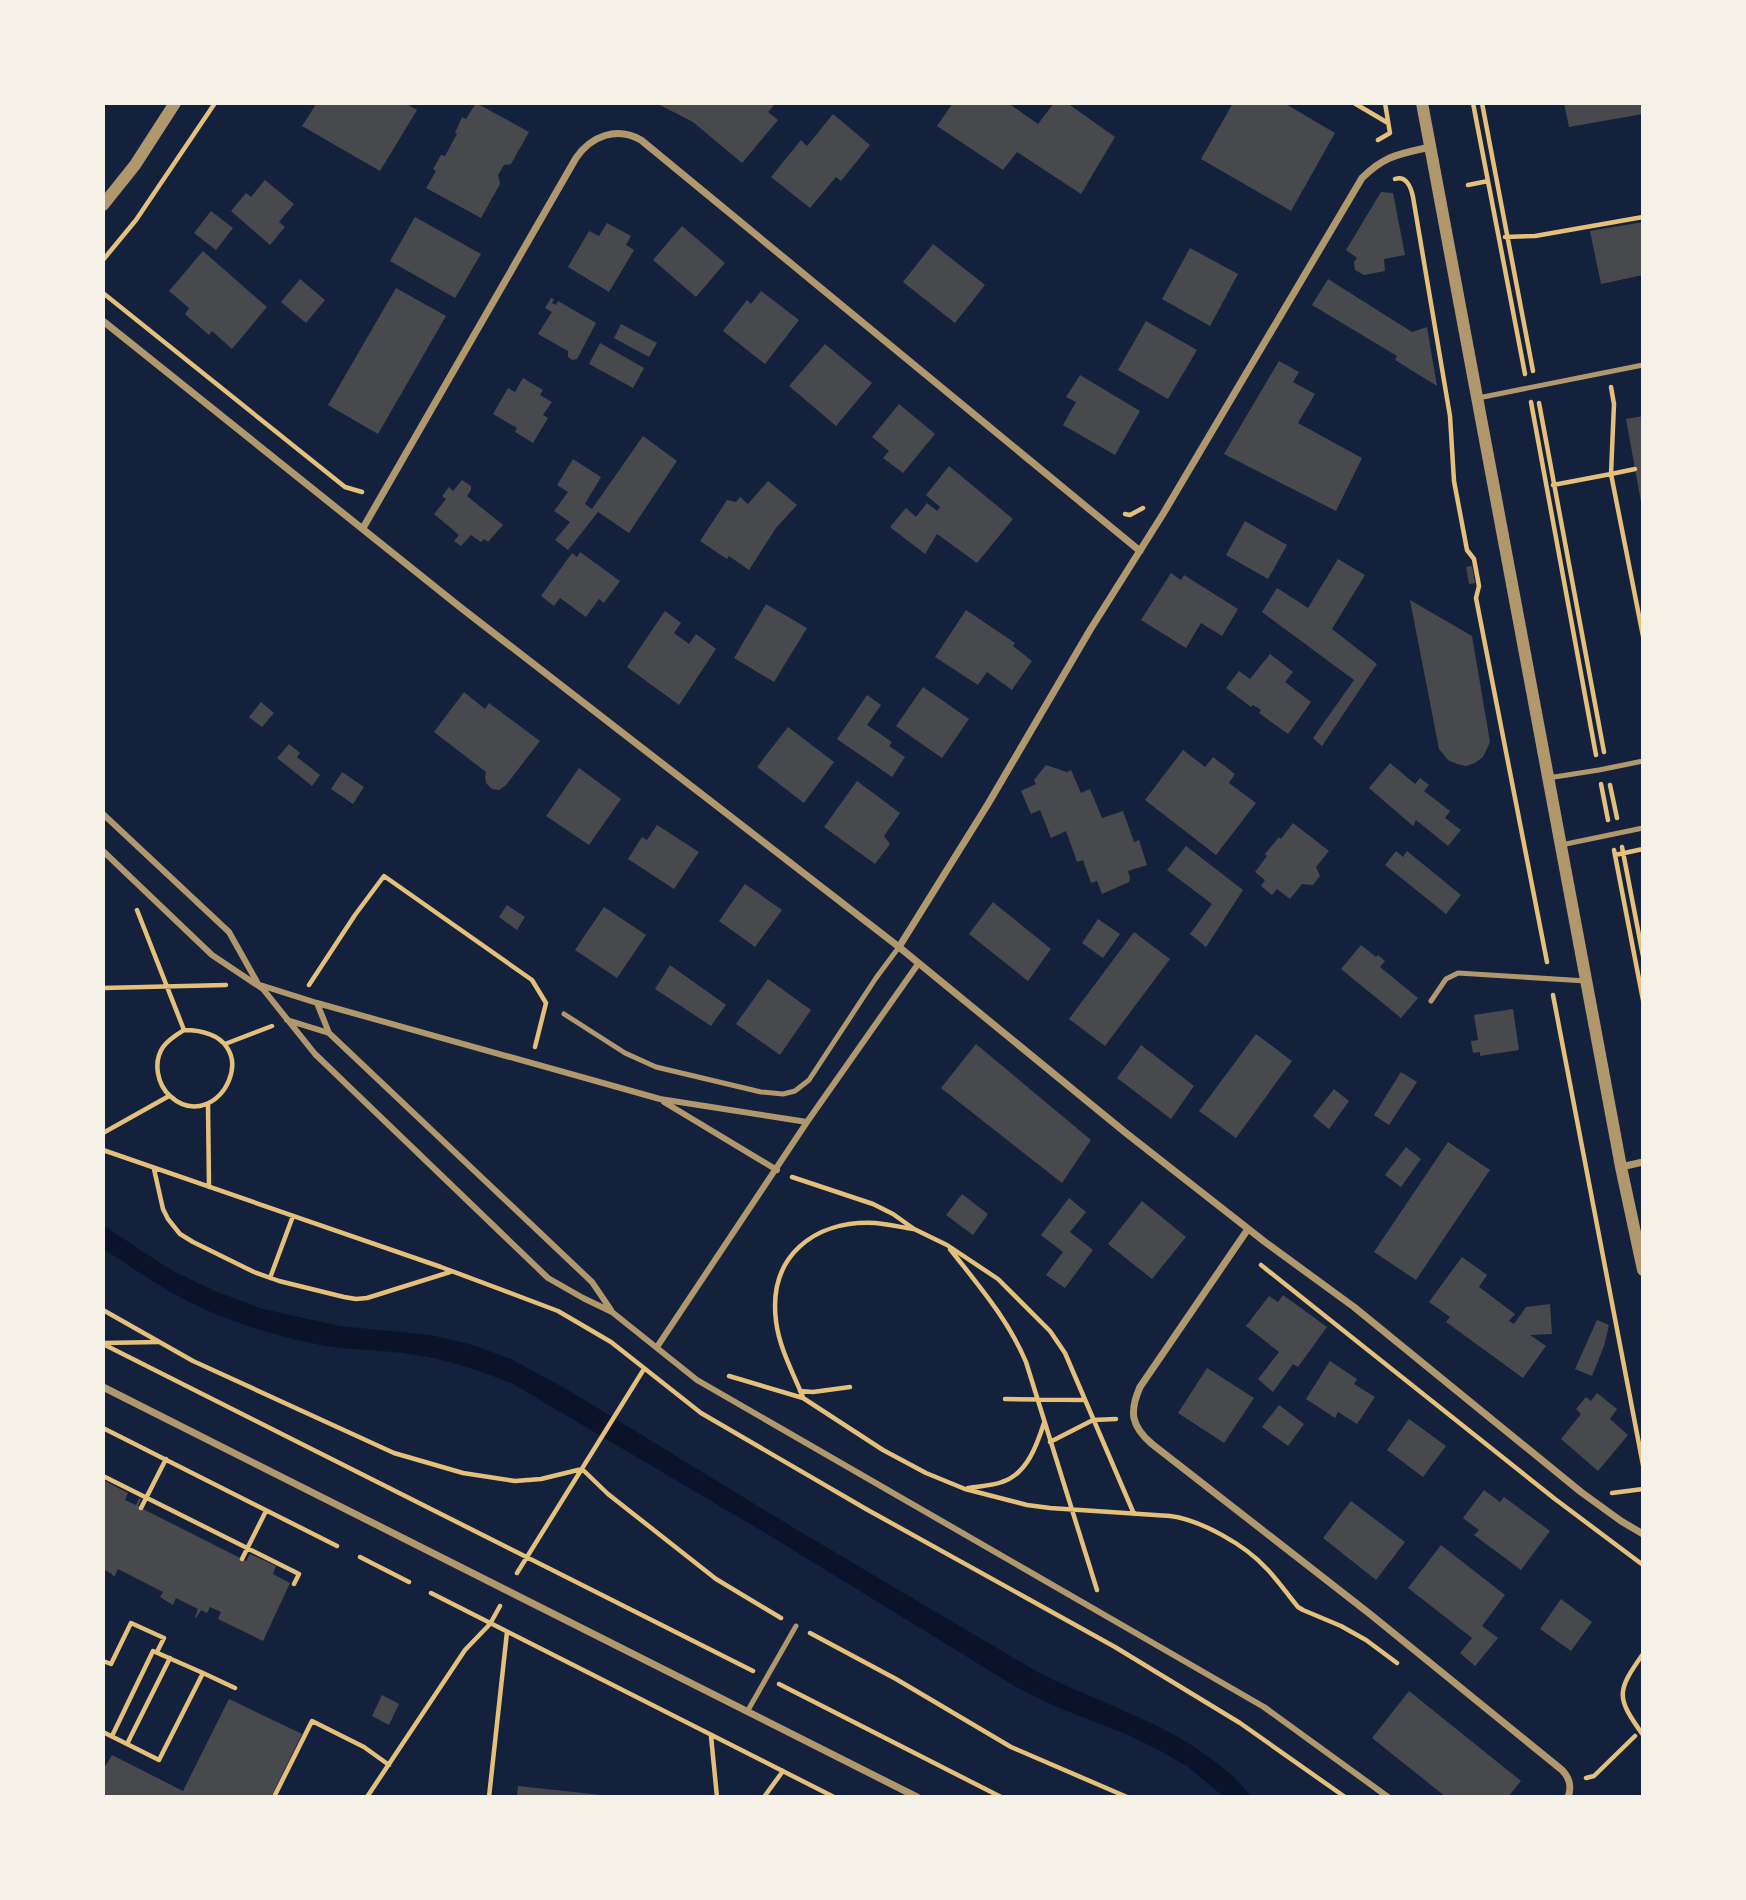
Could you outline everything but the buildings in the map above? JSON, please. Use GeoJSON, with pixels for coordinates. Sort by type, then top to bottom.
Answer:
{"type":"FeatureCollection","features":[{"type":"Feature","properties":{"kind":"street"},"geometry":{"type":"LineString","coordinates":[[103,205],[135,165],[175,103]]}},
{"type":"Feature","properties":{"kind":"street"},"geometry":{"type":"LineString","coordinates":[[1422,103],[1621,1167],[1643,1270]]}},
{"type":"Feature","properties":{"kind":"street"},"geometry":{"type":"LineString","coordinates":[[363,528],[576,158],[582,149],[597,139],[607,134],[621,133],[641,140],[1140,551]]}},
{"type":"Feature","properties":{"kind":"street"},"geometry":{"type":"LineString","coordinates":[[898,947],[988,804],[1362,178],[1388,157],[1430,147]]}},
{"type":"Feature","properties":{"kind":"street"},"geometry":{"type":"LineString","coordinates":[[103,321],[460,607],[898,947],[1126,1133],[1248,1229],[1354,1307],[1589,1499],[1643,1534]]}},
{"type":"Feature","properties":{"kind":"street"},"geometry":{"type":"LineString","coordinates":[[103,814],[229,932],[258,984],[315,1054],[543,1273],[612,1312],[697,1380],[1264,1707],[1388,1797]]}},
{"type":"Feature","properties":{"kind":"street"},"geometry":{"type":"LineString","coordinates":[[103,851],[212,955],[258,984],[660,1099],[807,1122]]}},
{"type":"Feature","properties":{"kind":"street"},"geometry":{"type":"LineString","coordinates":[[657,1347],[807,1122],[918,964]]}},
{"type":"Feature","properties":{"kind":"street"},"geometry":{"type":"LineString","coordinates":[[317,1003],[329,1033],[592,1282],[612,1312]]}},
{"type":"Feature","properties":{"kind":"street"},"geometry":{"type":"LineString","coordinates":[[287,1020],[329,1033]]}},
{"type":"Feature","properties":{"kind":"street"},"geometry":{"type":"LineString","coordinates":[[660,1099],[777,1170]]}},
{"type":"Feature","properties":{"kind":"street"},"geometry":{"type":"LineString","coordinates":[[1621,1167],[1643,1162]]}},
{"type":"Feature","properties":{"kind":"street"},"geometry":{"type":"LineString","coordinates":[[1248,1229],[1140,1387],[1132,1412],[1139,1432],[1370,1614],[1567,1775],[1570,1783],[1569,1797]]}},
{"type":"Feature","properties":{"kind":"street"},"geometry":{"type":"LineString","coordinates":[[103,1387],[917,1797]]}},
{"type":"Feature","properties":{"kind":"lane"},"geometry":{"type":"LineString","coordinates":[[1477,398],[1643,365]]}},
{"type":"Feature","properties":{"kind":"lane"},"geometry":{"type":"LineString","coordinates":[[1548,778],[1643,761]]}},
{"type":"Feature","properties":{"kind":"lane"},"geometry":{"type":"LineString","coordinates":[[1561,845],[1643,828]]}},
{"type":"Feature","properties":{"kind":"lane"},"geometry":{"type":"LineString","coordinates":[[564,1014],[625,1053],[648,1064],[761,1092],[783,1094],[795,1091],[809,1080],[898,947]]}},
{"type":"Feature","properties":{"kind":"lane"},"geometry":{"type":"LineString","coordinates":[[1431,1000],[1446,979],[1458,973],[1587,981]]}},
{"type":"Feature","properties":{"kind":"lane"},"geometry":{"type":"LineString","coordinates":[[747,1712],[796,1626]]}},
{"type":"Feature","properties":{"kind":"path"},"geometry":{"type":"LineString","coordinates":[[103,260],[136,220],[215,103]]}},
{"type":"Feature","properties":{"kind":"path"},"geometry":{"type":"LineString","coordinates":[[1353,103],[1388,124]]}},
{"type":"Feature","properties":{"kind":"path"},"geometry":{"type":"LineString","coordinates":[[1385,103],[1390,133]]}},
{"type":"Feature","properties":{"kind":"path"},"geometry":{"type":"LineString","coordinates":[[1474,103],[1527,380]]}},
{"type":"Feature","properties":{"kind":"path"},"geometry":{"type":"LineString","coordinates":[[1482,103],[1535,380]]}},
{"type":"Feature","properties":{"kind":"path"},"geometry":{"type":"LineString","coordinates":[[1398,178],[1402,178],[1409,185],[1413,197],[1450,416],[1454,481],[1467,550],[1474,559],[1479,586],[1476,598],[1546,961]]}},
{"type":"Feature","properties":{"kind":"path"},"geometry":{"type":"LineString","coordinates":[[1468,185],[1488,181]]}},
{"type":"Feature","properties":{"kind":"path"},"geometry":{"type":"LineString","coordinates":[[1498,237],[1535,236],[1643,217]]}},
{"type":"Feature","properties":{"kind":"path"},"geometry":{"type":"LineString","coordinates":[[103,293],[345,487],[359,492],[368,490]]}},
{"type":"Feature","properties":{"kind":"path"},"geometry":{"type":"LineString","coordinates":[[1608,372],[1614,404],[1611,474],[1643,636]]}},
{"type":"Feature","properties":{"kind":"path"},"geometry":{"type":"LineString","coordinates":[[1538,398],[1606,759]]}},
{"type":"Feature","properties":{"kind":"path"},"geometry":{"type":"LineString","coordinates":[[1530,400],[1597,760]]}},
{"type":"Feature","properties":{"kind":"path"},"geometry":{"type":"LineString","coordinates":[[1547,486],[1635,469]]}},
{"type":"Feature","properties":{"kind":"path"},"geometry":{"type":"LineString","coordinates":[[1116,509],[1130,515],[1144,507],[1149,500]]}},
{"type":"Feature","properties":{"kind":"path"},"geometry":{"type":"LineString","coordinates":[[1609,776],[1618,826]]}},
{"type":"Feature","properties":{"kind":"path"},"geometry":{"type":"LineString","coordinates":[[1600,781],[1609,826]]}},
{"type":"Feature","properties":{"kind":"path"},"geometry":{"type":"LineString","coordinates":[[1620,839],[1643,957],[1634,959]]}},
{"type":"Feature","properties":{"kind":"path"},"geometry":{"type":"LineString","coordinates":[[1612,842],[1643,1000]]}},
{"type":"Feature","properties":{"kind":"path"},"geometry":{"type":"LineString","coordinates":[[1615,855],[1643,849]]}},
{"type":"Feature","properties":{"kind":"path"},"geometry":{"type":"LineString","coordinates":[[301,998],[384,876],[532,980],[546,1003],[537,1044],[527,1060]]}},
{"type":"Feature","properties":{"kind":"path"},"geometry":{"type":"LineString","coordinates":[[140,887],[132,895],[184,1030]]}},
{"type":"Feature","properties":{"kind":"path"},"geometry":{"type":"LineString","coordinates":[[103,988],[258,984]]}},
{"type":"Feature","properties":{"kind":"path"},"geometry":{"type":"LineString","coordinates":[[1552,993],[1643,1465]]}},
{"type":"Feature","properties":{"kind":"path"},"geometry":{"type":"LineString","coordinates":[[225,1044],[287,1020]]}},
{"type":"Feature","properties":{"kind":"path"},"geometry":{"type":"LineString","coordinates":[[184,1030],[205,1031],[225,1044],[232,1064],[231,1076],[220,1096],[208,1104],[189,1105],[179,1102],[169,1096],[161,1086],[158,1060],[162,1048],[171,1038],[184,1030]]}},
{"type":"Feature","properties":{"kind":"path"},"geometry":{"type":"LineString","coordinates":[[103,1133],[169,1096]]}},
{"type":"Feature","properties":{"kind":"path"},"geometry":{"type":"LineString","coordinates":[[208,1104],[209,1187]]}},
{"type":"Feature","properties":{"kind":"path"},"geometry":{"type":"LineString","coordinates":[[103,1150],[452,1271],[558,1311],[611,1342],[685,1403],[708,1418],[1115,1647],[1240,1723],[1345,1797]]}},
{"type":"Feature","properties":{"kind":"path"},"geometry":{"type":"LineString","coordinates":[[154,1168],[163,1209],[180,1234],[232,1262],[270,1278],[356,1299],[367,1298],[452,1271]]}},
{"type":"Feature","properties":{"kind":"path"},"geometry":{"type":"LineString","coordinates":[[777,1170],[793,1178],[873,1204],[947,1245],[998,1279],[1050,1331],[1065,1353],[1133,1514]]}},
{"type":"Feature","properties":{"kind":"path"},"geometry":{"type":"LineString","coordinates":[[270,1278],[293,1216]]}},
{"type":"Feature","properties":{"kind":"path"},"geometry":{"type":"LineString","coordinates":[[803,1398],[776,1323],[776,1290],[785,1262],[798,1247],[823,1231],[874,1223],[914,1229]]}},
{"type":"Feature","properties":{"kind":"path"},"geometry":{"type":"LineString","coordinates":[[947,1245],[1003,1317],[1026,1362],[1104,1614]]}},
{"type":"Feature","properties":{"kind":"path"},"geometry":{"type":"LineString","coordinates":[[1253,1259],[1555,1499],[1643,1565]]}},
{"type":"Feature","properties":{"kind":"path"},"geometry":{"type":"LineString","coordinates":[[103,1310],[193,1361],[394,1453],[433,1466],[515,1481],[541,1479],[582,1469]]}},
{"type":"Feature","properties":{"kind":"path"},"geometry":{"type":"LineString","coordinates":[[103,1344],[151,1341],[162,1343]]}},
{"type":"Feature","properties":{"kind":"path"},"geometry":{"type":"LineString","coordinates":[[103,1344],[1001,1797]]}},
{"type":"Feature","properties":{"kind":"path"},"geometry":{"type":"LineString","coordinates":[[517,1573],[657,1347]]}},
{"type":"Feature","properties":{"kind":"path"},"geometry":{"type":"LineString","coordinates":[[719,1374],[803,1398],[883,1450],[926,1473],[965,1489],[1027,1505],[1176,1517],[1202,1525],[1259,1560],[1298,1607],[1366,1640],[1360,1632]]}},
{"type":"Feature","properties":{"kind":"path"},"geometry":{"type":"LineString","coordinates":[[800,1391],[850,1387]]}},
{"type":"Feature","properties":{"kind":"path"},"geometry":{"type":"LineString","coordinates":[[1005,1399],[1085,1400]]}},
{"type":"Feature","properties":{"kind":"path"},"geometry":{"type":"LineString","coordinates":[[1050,1442],[1093,1420],[1116,1418]]}},
{"type":"Feature","properties":{"kind":"path"},"geometry":{"type":"LineString","coordinates":[[965,1489],[999,1483],[1014,1475],[1035,1449],[1044,1422]]}},
{"type":"Feature","properties":{"kind":"path"},"geometry":{"type":"LineString","coordinates":[[103,1428],[337,1546]]}},
{"type":"Feature","properties":{"kind":"path"},"geometry":{"type":"LineString","coordinates":[[141,1508],[166,1459]]}},
{"type":"Feature","properties":{"kind":"path"},"geometry":{"type":"LineString","coordinates":[[582,1469],[608,1494],[716,1579],[796,1626],[896,1679],[1011,1747],[1127,1797]]}},
{"type":"Feature","properties":{"kind":"path"},"geometry":{"type":"LineString","coordinates":[[103,1476],[299,1574],[294,1584]]}},
{"type":"Feature","properties":{"kind":"path"},"geometry":{"type":"LineString","coordinates":[[1611,1493],[1643,1489]]}},
{"type":"Feature","properties":{"kind":"path"},"geometry":{"type":"LineString","coordinates":[[242,1559],[265,1511]]}},
{"type":"Feature","properties":{"kind":"path"},"geometry":{"type":"LineString","coordinates":[[360,1557],[409,1582]]}},
{"type":"Feature","properties":{"kind":"path"},"geometry":{"type":"LineString","coordinates":[[431,1593],[834,1797]]}},
{"type":"Feature","properties":{"kind":"path"},"geometry":{"type":"LineString","coordinates":[[367,1797],[465,1650],[490,1624],[503,1599]]}},
{"type":"Feature","properties":{"kind":"path"},"geometry":{"type":"LineString","coordinates":[[103,1661],[111,1664],[131,1623],[164,1638],[157,1653]]}},
{"type":"Feature","properties":{"kind":"path"},"geometry":{"type":"LineString","coordinates":[[489,1797],[507,1632]]}},
{"type":"Feature","properties":{"kind":"path"},"geometry":{"type":"LineString","coordinates":[[112,1736],[153,1651],[235,1688]]}},
{"type":"Feature","properties":{"kind":"path"},"geometry":{"type":"LineString","coordinates":[[1643,1654],[1629,1674],[1623,1688],[1623,1697],[1626,1711],[1643,1735]]}},
{"type":"Feature","properties":{"kind":"path"},"geometry":{"type":"LineString","coordinates":[[127,1744],[170,1658]]}},
{"type":"Feature","properties":{"kind":"path"},"geometry":{"type":"LineString","coordinates":[[103,1732],[159,1760],[203,1673]]}},
{"type":"Feature","properties":{"kind":"path"},"geometry":{"type":"LineString","coordinates":[[275,1797],[312,1721],[364,1747],[389,1765]]}},
{"type":"Feature","properties":{"kind":"path"},"geometry":{"type":"LineString","coordinates":[[711,1735],[717,1797]]}},
{"type":"Feature","properties":{"kind":"path"},"geometry":{"type":"LineString","coordinates":[[1594,1776],[1635,1736]]}},
{"type":"Feature","properties":{"kind":"path"},"geometry":{"type":"LineString","coordinates":[[764,1797],[783,1771]]}},
{"type":"Feature","properties":{"kind":"water"},"geometry":{"type":"Polygon","coordinates":[[[103,1225],[171,1270],[215,1291],[263,1309],[340,1326],[431,1335],[473,1345],[511,1359],[568,1390],[1034,1670],[1178,1737],[1229,1773],[1252,1797],[1224,1797],[1188,1767],[1159,1750],[1016,1687],[772,1537],[513,1384],[441,1360],[310,1343],[256,1329],[221,1316],[162,1287],[103,1249],[103,1225]]]}}]}
